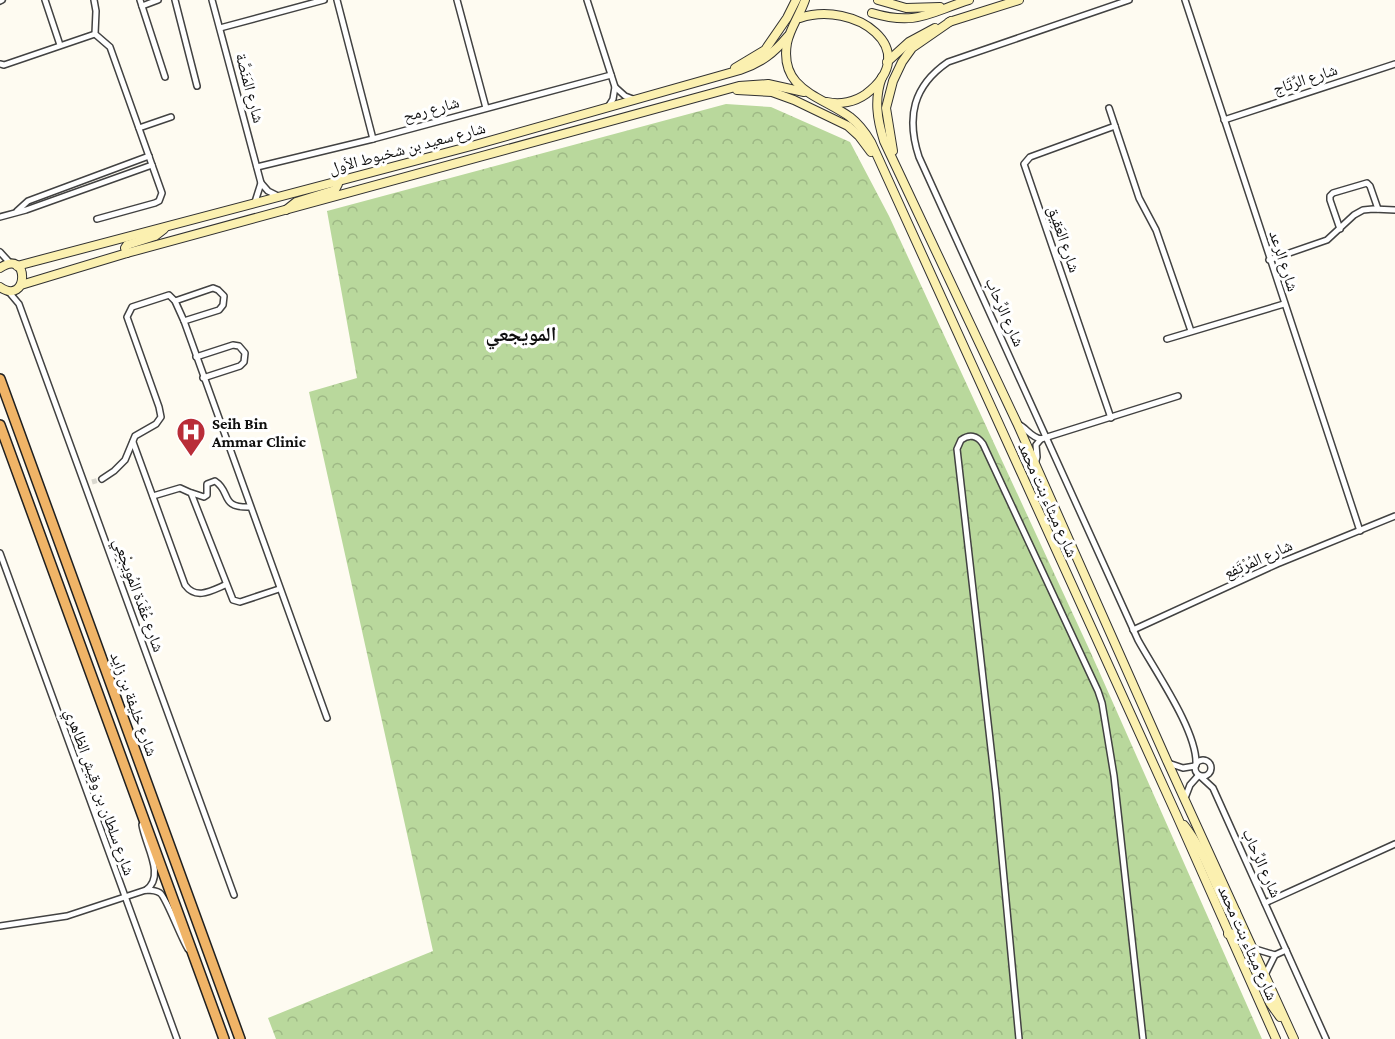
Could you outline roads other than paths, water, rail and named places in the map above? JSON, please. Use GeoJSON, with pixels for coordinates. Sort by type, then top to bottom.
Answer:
{"type":"FeatureCollection","features":[{"type":"Feature","properties":{"kind":"highway","name":"شارع خليفة بن زايد"},"geometry":{"type":"LineString","coordinates":[[0,379],[240,1039]]}},
{"type":"Feature","properties":{"kind":"highway","name":"شارع خليفة بن زايد"},"geometry":{"type":"LineString","coordinates":[[0,425],[224,1039]]}},
{"type":"Feature","properties":{"kind":"main road"},"geometry":{"type":"LineString","coordinates":[[724,74],[765,50],[787,18],[796,0]]}},
{"type":"Feature","properties":{"kind":"main road","name":"شارع ميثاء بنت محمد"},"geometry":{"type":"LineString","coordinates":[[805,0],[790,32],[786,51],[788,64],[796,82],[805,92],[850,117],[862,128],[871,142],[1276,1039]]}},
{"type":"Feature","properties":{"kind":"main road"},"geometry":{"type":"LineString","coordinates":[[878,0],[906,8],[947,7]]}},
{"type":"Feature","properties":{"kind":"main road"},"geometry":{"type":"LineString","coordinates":[[887,62],[885,33],[866,10],[886,17],[906,20],[925,16],[969,0]]}},
{"type":"Feature","properties":{"kind":"main road"},"geometry":{"type":"LineString","coordinates":[[887,62],[919,35],[951,21],[1019,0]]}},
{"type":"Feature","properties":{"kind":"main road"},"geometry":{"type":"LineString","coordinates":[[797,21],[807,11],[820,4]]}},
{"type":"Feature","properties":{"kind":"main road"},"geometry":{"type":"LineString","coordinates":[[895,164],[886,108],[892,81],[912,48],[951,21]]}},
{"type":"Feature","properties":{"kind":"main road","name":"شارع سعيد بن شخبوط الأول"},"geometry":{"type":"LineString","coordinates":[[0,268],[165,228],[637,100],[760,62],[771,54],[790,32]]}},
{"type":"Feature","properties":{"kind":"main road","name":"شارع ميثاء بنت محمد"},"geometry":{"type":"LineString","coordinates":[[887,62],[876,96],[877,113],[884,141],[1017,423],[1294,1039]]}},
{"type":"Feature","properties":{"kind":"main road"},"geometry":{"type":"LineString","coordinates":[[819,100],[833,103],[855,100],[873,88],[882,77]]}},
{"type":"Feature","properties":{"kind":"main road","name":"شارع سعيد بن شخبوط الأول"},"geometry":{"type":"LineString","coordinates":[[4,289],[749,84],[768,84],[805,92]]}},
{"type":"Feature","properties":{"kind":"main road"},"geometry":{"type":"LineString","coordinates":[[728,90],[760,91],[783,95],[841,123],[859,136],[882,168]]}},
{"type":"Feature","properties":{"kind":"main road"},"geometry":{"type":"LineString","coordinates":[[285,211],[296,202],[335,190],[338,187],[337,180]]}},
{"type":"Feature","properties":{"kind":"main road"},"geometry":{"type":"LineString","coordinates":[[127,254],[124,250],[127,244],[155,236],[165,228]]}},
{"type":"Feature","properties":{"kind":"main road"},"geometry":{"type":"LineString","coordinates":[[14,265],[23,274],[20,286]]}},
{"type":"Feature","properties":{"kind":"main road"},"geometry":{"type":"LineString","coordinates":[[1177,816],[1191,833],[1228,910],[1236,912]]}},
{"type":"Feature","properties":{"kind":"main road"},"geometry":{"type":"LineString","coordinates":[[1228,934],[1237,933],[1240,936],[1270,1003],[1289,1027]]}},
{"type":"Feature","properties":{"kind":"street"},"geometry":{"type":"LineString","coordinates":[[45,0],[60,45]]}},
{"type":"Feature","properties":{"kind":"street"},"geometry":{"type":"LineString","coordinates":[[94,0],[95,34]]}},
{"type":"Feature","properties":{"kind":"street"},"geometry":{"type":"LineString","coordinates":[[158,0],[141,3],[165,77]]}},
{"type":"Feature","properties":{"kind":"street"},"geometry":{"type":"LineString","coordinates":[[175,0],[197,86]]}},
{"type":"Feature","properties":{"kind":"street","name":"شارع المَنَصَّة"},"geometry":{"type":"LineString","coordinates":[[212,0],[261,183]]}},
{"type":"Feature","properties":{"kind":"street"},"geometry":{"type":"LineString","coordinates":[[220,28],[324,0]]}},
{"type":"Feature","properties":{"kind":"street"},"geometry":{"type":"LineString","coordinates":[[337,0],[373,139]]}},
{"type":"Feature","properties":{"kind":"street"},"geometry":{"type":"LineString","coordinates":[[457,0],[486,108]]}},
{"type":"Feature","properties":{"kind":"street"},"geometry":{"type":"LineString","coordinates":[[587,0],[615,87],[613,99],[606,109]]}},
{"type":"Feature","properties":{"kind":"street","name":"شارع الرِّحاب"},"geometry":{"type":"LineString","coordinates":[[1129,0],[948,62],[929,78],[915,99],[913,129],[919,157],[1043,438],[1133,630],[1165,684],[1195,749],[1208,761]]}},
{"type":"Feature","properties":{"kind":"street","name":"شارع الرعد"},"geometry":{"type":"LineString","coordinates":[[1185,0],[1360,531]]}},
{"type":"Feature","properties":{"kind":"street"},"geometry":{"type":"LineString","coordinates":[[0,70],[2,64],[95,34]]}},
{"type":"Feature","properties":{"kind":"street"},"geometry":{"type":"LineString","coordinates":[[95,34],[110,47],[162,189],[162,197],[159,201],[98,219]]}},
{"type":"Feature","properties":{"kind":"street","name":"شارع الرِّتَاج"},"geometry":{"type":"LineString","coordinates":[[1224,120],[1395,64]]}},
{"type":"Feature","properties":{"kind":"street","name":"شارع رمح"},"geometry":{"type":"LineString","coordinates":[[257,167],[373,139],[611,75]]}},
{"type":"Feature","properties":{"kind":"street"},"geometry":{"type":"LineString","coordinates":[[615,87],[625,96],[637,100]]}},
{"type":"Feature","properties":{"kind":"street"},"geometry":{"type":"LineString","coordinates":[[1109,108],[1142,206],[1156,230],[1191,331]]}},
{"type":"Feature","properties":{"kind":"street"},"geometry":{"type":"LineString","coordinates":[[139,128],[171,117]]}},
{"type":"Feature","properties":{"kind":"street","name":"شارع العَقِيق"},"geometry":{"type":"LineString","coordinates":[[1111,418],[1024,164],[1030,156],[1115,126]]}},
{"type":"Feature","properties":{"kind":"street"},"geometry":{"type":"LineString","coordinates":[[17,212],[28,201],[149,156]]}},
{"type":"Feature","properties":{"kind":"street"},"geometry":{"type":"LineString","coordinates":[[0,217],[152,165]]}},
{"type":"Feature","properties":{"kind":"street"},"geometry":{"type":"LineString","coordinates":[[261,183],[268,191],[278,196]]}},
{"type":"Feature","properties":{"kind":"street"},"geometry":{"type":"LineString","coordinates":[[255,202],[261,183]]}},
{"type":"Feature","properties":{"kind":"street"},"geometry":{"type":"LineString","coordinates":[[1340,229],[1330,200],[1333,193],[1367,183],[1378,209]]}},
{"type":"Feature","properties":{"kind":"street"},"geometry":{"type":"LineString","coordinates":[[1269,260],[1327,240],[1359,213],[1368,209],[1395,210]]}},
{"type":"Feature","properties":{"kind":"street"},"geometry":{"type":"LineString","coordinates":[[0,252],[14,265]]}},
{"type":"Feature","properties":{"kind":"street","name":"شارع عُقْدَة المُوِيجْعِي"},"geometry":{"type":"LineString","coordinates":[[20,286],[19,304],[234,895]]}},
{"type":"Feature","properties":{"kind":"street"},"geometry":{"type":"LineString","coordinates":[[176,301],[213,288],[221,291],[224,296],[223,305],[219,310],[184,321]]}},
{"type":"Feature","properties":{"kind":"street","name":"شارع عُقْدَة المُوِيجْعِي"},"geometry":{"type":"LineString","coordinates":[[4,289],[19,304]]}},
{"type":"Feature","properties":{"kind":"street"},"geometry":{"type":"LineString","coordinates":[[102,478],[120,466],[138,433],[156,424],[161,412],[128,320],[128,313],[132,307],[165,295],[171,296],[176,301],[184,321],[327,718]]}},
{"type":"Feature","properties":{"kind":"street"},"geometry":{"type":"LineString","coordinates":[[1167,339],[1284,304]]}},
{"type":"Feature","properties":{"kind":"street"},"geometry":{"type":"LineString","coordinates":[[196,357],[233,345],[239,346],[245,353],[244,362],[240,366],[203,378]]}},
{"type":"Feature","properties":{"kind":"street"},"geometry":{"type":"LineString","coordinates":[[1017,423],[1032,436],[1043,438],[1178,396]]}},
{"type":"Feature","properties":{"kind":"street"},"geometry":{"type":"LineString","coordinates":[[1019,1039],[996,793],[957,449],[961,440],[969,436],[975,436],[981,442],[1100,698],[1114,776],[1143,1039]]}},
{"type":"Feature","properties":{"kind":"street"},"geometry":{"type":"LineString","coordinates":[[1035,464],[1036,445],[1043,438]]}},
{"type":"Feature","properties":{"kind":"street"},"geometry":{"type":"LineString","coordinates":[[132,441],[188,589],[201,594],[225,585]]}},
{"type":"Feature","properties":{"kind":"street"},"geometry":{"type":"LineString","coordinates":[[153,496],[180,488],[204,497],[207,495],[207,484],[215,481],[220,485],[231,504],[250,507]]}},
{"type":"Feature","properties":{"kind":"street"},"geometry":{"type":"LineString","coordinates":[[85,485],[92,482]]}},
{"type":"Feature","properties":{"kind":"street"},"geometry":{"type":"LineString","coordinates":[[191,493],[225,585],[233,600],[240,602],[279,589]]}},
{"type":"Feature","properties":{"kind":"street","name":"شارع المُرْتَفِع"},"geometry":{"type":"LineString","coordinates":[[1133,630],[1277,564],[1395,516]]}},
{"type":"Feature","properties":{"kind":"street","name":"شارع سلطان بن وقيش الظاهري"},"geometry":{"type":"LineString","coordinates":[[0,553],[177,1039]]}},
{"type":"Feature","properties":{"kind":"street","name":"شارع الرِّحاب"},"geometry":{"type":"LineString","coordinates":[[1195,749],[1195,766]]}},
{"type":"Feature","properties":{"kind":"street"},"geometry":{"type":"LineString","coordinates":[[1168,763],[1183,768],[1195,766],[1203,761],[1211,764],[1212,769],[1207,774],[1199,776],[1190,785],[1185,798]]}},
{"type":"Feature","properties":{"kind":"street"},"geometry":{"type":"LineString","coordinates":[[1195,766],[1199,776]]}},
{"type":"Feature","properties":{"kind":"street","name":"شارع الرِّحاب"},"geometry":{"type":"LineString","coordinates":[[1212,769],[1213,788],[1326,1039]]}},
{"type":"Feature","properties":{"kind":"street","name":"شارع الرِّحاب"},"geometry":{"type":"LineString","coordinates":[[1199,776],[1213,788]]}},
{"type":"Feature","properties":{"kind":"street"},"geometry":{"type":"LineString","coordinates":[[0,926],[57,918],[146,890],[152,885],[155,874],[144,836],[141,813]]}},
{"type":"Feature","properties":{"kind":"street"},"geometry":{"type":"LineString","coordinates":[[1265,903],[1395,844]]}},
{"type":"Feature","properties":{"kind":"street"},"geometry":{"type":"LineString","coordinates":[[146,890],[157,891],[163,896],[180,936],[194,956]]}},
{"type":"Feature","properties":{"kind":"street"},"geometry":{"type":"LineString","coordinates":[[1252,948],[1275,954],[1286,950]]}},
{"type":"Feature","properties":{"kind":"street"},"geometry":{"type":"LineString","coordinates":[[1265,975],[1275,954]]}},
{"type":"Feature","properties":{"kind":"tunnel"},"geometry":{"type":"LineString","coordinates":[[92,482],[102,479]]}},
{"type":"Feature","properties":{"kind":"place","name":"Seih Bin Ammar Clinic"},"geometry":{"type":"Point","coordinates":[191,458]}},
{"type":"Feature","properties":{"kind":"district","name":"المويجعي"},"geometry":{"type":"Point","coordinates":[521,334]}}]}
